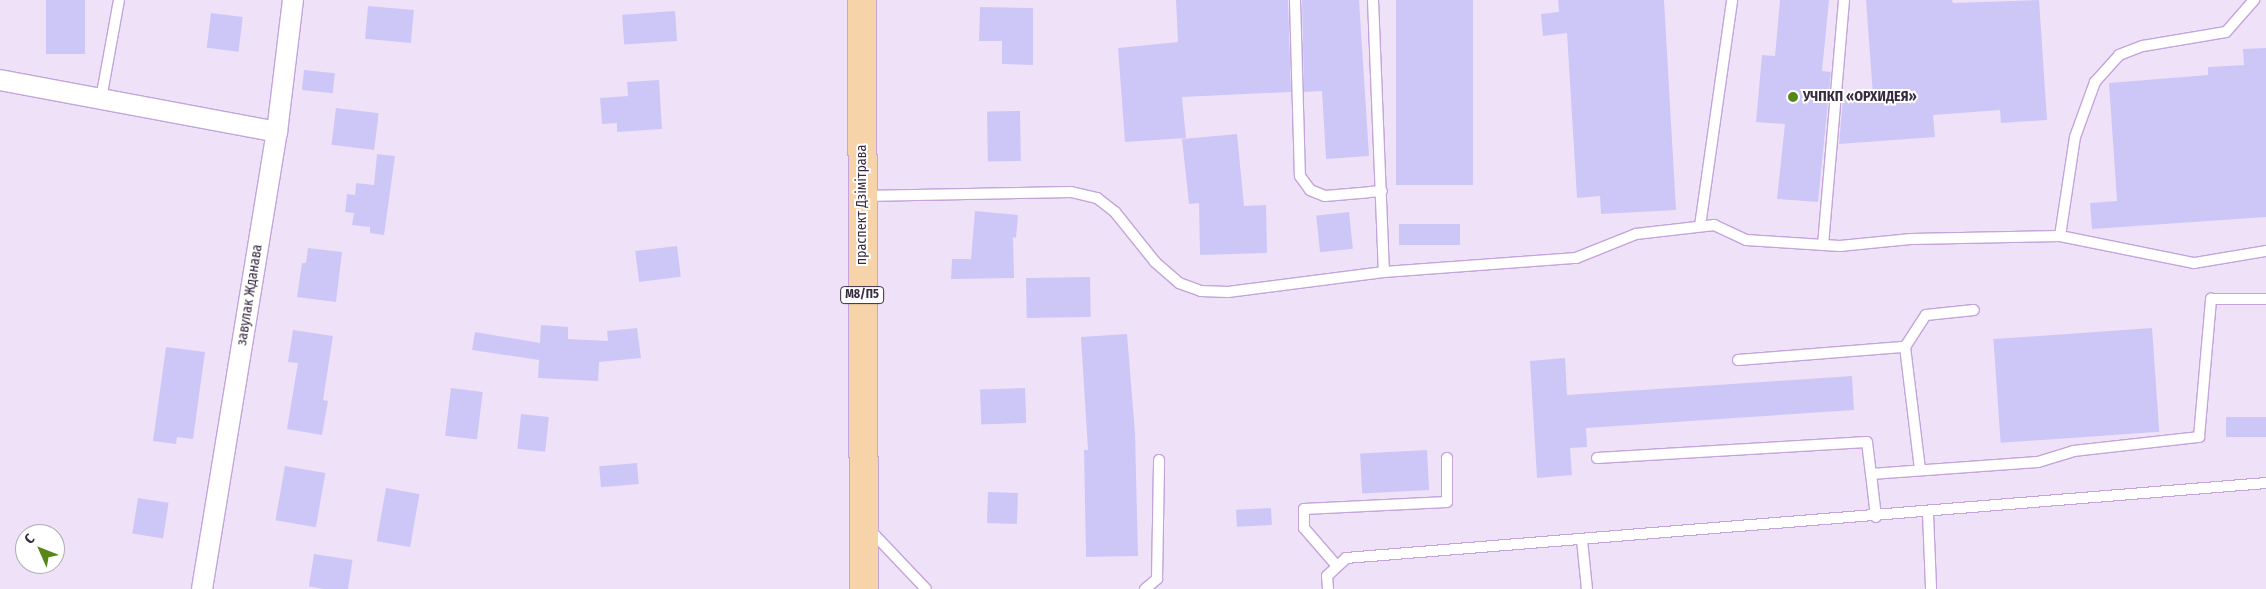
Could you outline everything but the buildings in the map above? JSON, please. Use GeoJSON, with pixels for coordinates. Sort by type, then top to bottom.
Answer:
{"type":"FeatureCollection","features":[{"type":"Feature","properties":{"kind":"main road","name":"праспект Дзімітрава"},"geometry":{"type":"LineString","coordinates":[[862,0],[864,589]]}},
{"type":"Feature","properties":{"kind":"street","name":"завулак Жданава"},"geometry":{"type":"LineString","coordinates":[[202,589],[277,132],[293,0]]}},
{"type":"Feature","properties":{"kind":"street"},"geometry":{"type":"LineString","coordinates":[[0,80],[277,132]]}},
{"type":"Feature","properties":{"kind":"lane"},"geometry":{"type":"LineString","coordinates":[[101,99],[119,0]]}},
{"type":"Feature","properties":{"kind":"lane"},"geometry":{"type":"LineString","coordinates":[[1295,0],[1300,176],[1310,190],[1325,196],[1382,191]]}},
{"type":"Feature","properties":{"kind":"lane"},"geometry":{"type":"LineString","coordinates":[[1373,0],[1384,272]]}},
{"type":"Feature","properties":{"kind":"lane"},"geometry":{"type":"LineString","coordinates":[[1700,226],[1732,0]]}},
{"type":"Feature","properties":{"kind":"lane"},"geometry":{"type":"LineString","coordinates":[[1823,245],[1844,0]]}},
{"type":"Feature","properties":{"kind":"lane"},"geometry":{"type":"LineString","coordinates":[[2060,236],[2075,137],[2095,82],[2119,55],[2143,46],[2226,32],[2254,0]]}},
{"type":"Feature","properties":{"kind":"lane"},"geometry":{"type":"LineString","coordinates":[[862,196],[1071,192],[1097,198],[1115,212],[1155,262],[1179,283],[1200,291],[1228,292],[1384,272],[1576,258],[1636,234],[1714,225],[1746,240],[1823,245],[1911,239],[2060,236],[2194,263],[2266,251]]}},
{"type":"Feature","properties":{"kind":"lane"},"geometry":{"type":"LineString","coordinates":[[1871,474],[2038,462],[2074,452],[2200,437],[2211,299],[2266,299]]}},
{"type":"Feature","properties":{"kind":"lane"},"geometry":{"type":"LineString","coordinates":[[1920,470],[1906,347],[1926,315],[1974,310]]}},
{"type":"Feature","properties":{"kind":"lane"},"geometry":{"type":"LineString","coordinates":[[1738,360],[1906,347]]}},
{"type":"Feature","properties":{"kind":"lane"},"geometry":{"type":"LineString","coordinates":[[1597,458],[1868,442],[1876,517]]}},
{"type":"Feature","properties":{"kind":"lane"},"geometry":{"type":"LineString","coordinates":[[1337,566],[1304,528],[1304,509],[1447,502],[1447,458]]}},
{"type":"Feature","properties":{"kind":"lane"},"geometry":{"type":"LineString","coordinates":[[1145,589],[1157,579],[1159,460]]}},
{"type":"Feature","properties":{"kind":"lane"},"geometry":{"type":"LineString","coordinates":[[1328,589],[1327,576],[1346,558],[1876,517],[2266,483]]}},
{"type":"Feature","properties":{"kind":"lane"},"geometry":{"type":"LineString","coordinates":[[1928,512],[1931,589]]}},
{"type":"Feature","properties":{"kind":"lane"},"geometry":{"type":"LineString","coordinates":[[865,525],[926,589]]}},
{"type":"Feature","properties":{"kind":"lane"},"geometry":{"type":"LineString","coordinates":[[1582,540],[1587,589]]}},
{"type":"Feature","properties":{"kind":"place","name":"УЧПКП «ОРХИДЕЯ»"},"geometry":{"type":"Point","coordinates":[1793,97]}}]}
